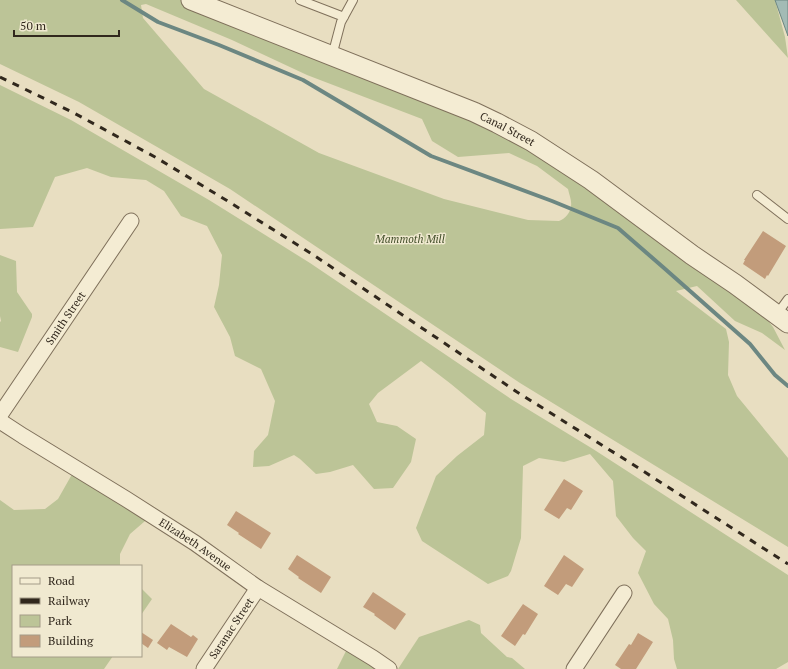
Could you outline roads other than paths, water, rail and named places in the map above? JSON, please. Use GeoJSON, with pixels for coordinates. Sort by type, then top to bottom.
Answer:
{"type":"FeatureCollection","features":[{"type":"Feature","properties":{"kind":"street","name":"Canal Street"},"geometry":{"type":"LineString","coordinates":[[191,0],[474,112],[531,141],[603,189],[692,255],[736,284],[782,319]]}},
{"type":"Feature","properties":{"kind":"street","name":"Smith Street"},"geometry":{"type":"LineString","coordinates":[[0,415],[131,221]]}},
{"type":"Feature","properties":{"kind":"street","name":"Elizabeth Avenue"},"geometry":{"type":"LineString","coordinates":[[0,421],[195,543],[258,588],[389,669]]}},
{"type":"Feature","properties":{"kind":"street","name":"Saranac Street"},"geometry":{"type":"LineString","coordinates":[[204,669],[258,588]]}},
{"type":"Feature","properties":{"kind":"street"},"geometry":{"type":"LineString","coordinates":[[574,669],[624,593]]}},
{"type":"Feature","properties":{"kind":"lane"},"geometry":{"type":"LineString","coordinates":[[300,0],[344,17]]}},
{"type":"Feature","properties":{"kind":"lane"},"geometry":{"type":"LineString","coordinates":[[332,56],[341,22],[353,0]]}},
{"type":"Feature","properties":{"kind":"lane"},"geometry":{"type":"LineString","coordinates":[[757,195],[788,219]]}},
{"type":"Feature","properties":{"kind":"lane"},"geometry":{"type":"LineString","coordinates":[[782,319],[788,299]]}},
{"type":"Feature","properties":{"kind":"water"},"geometry":{"type":"Polygon","coordinates":[[[775,0],[788,0],[788,36],[775,0]]]}},
{"type":"Feature","properties":{"kind":"waterway"},"geometry":{"type":"LineString","coordinates":[[122,0],[158,22],[219,45],[303,80],[431,156],[552,201],[618,228],[750,344],[775,375],[788,386]]}},
{"type":"Feature","properties":{"kind":"railway"},"geometry":{"type":"LineString","coordinates":[[0,77],[74,113],[155,157],[226,200],[312,254],[517,392],[788,564]]}},
{"type":"Feature","properties":{"kind":"park label","name":"Mammoth Mill"},"geometry":{"type":"Point","coordinates":[410,239]}}]}
